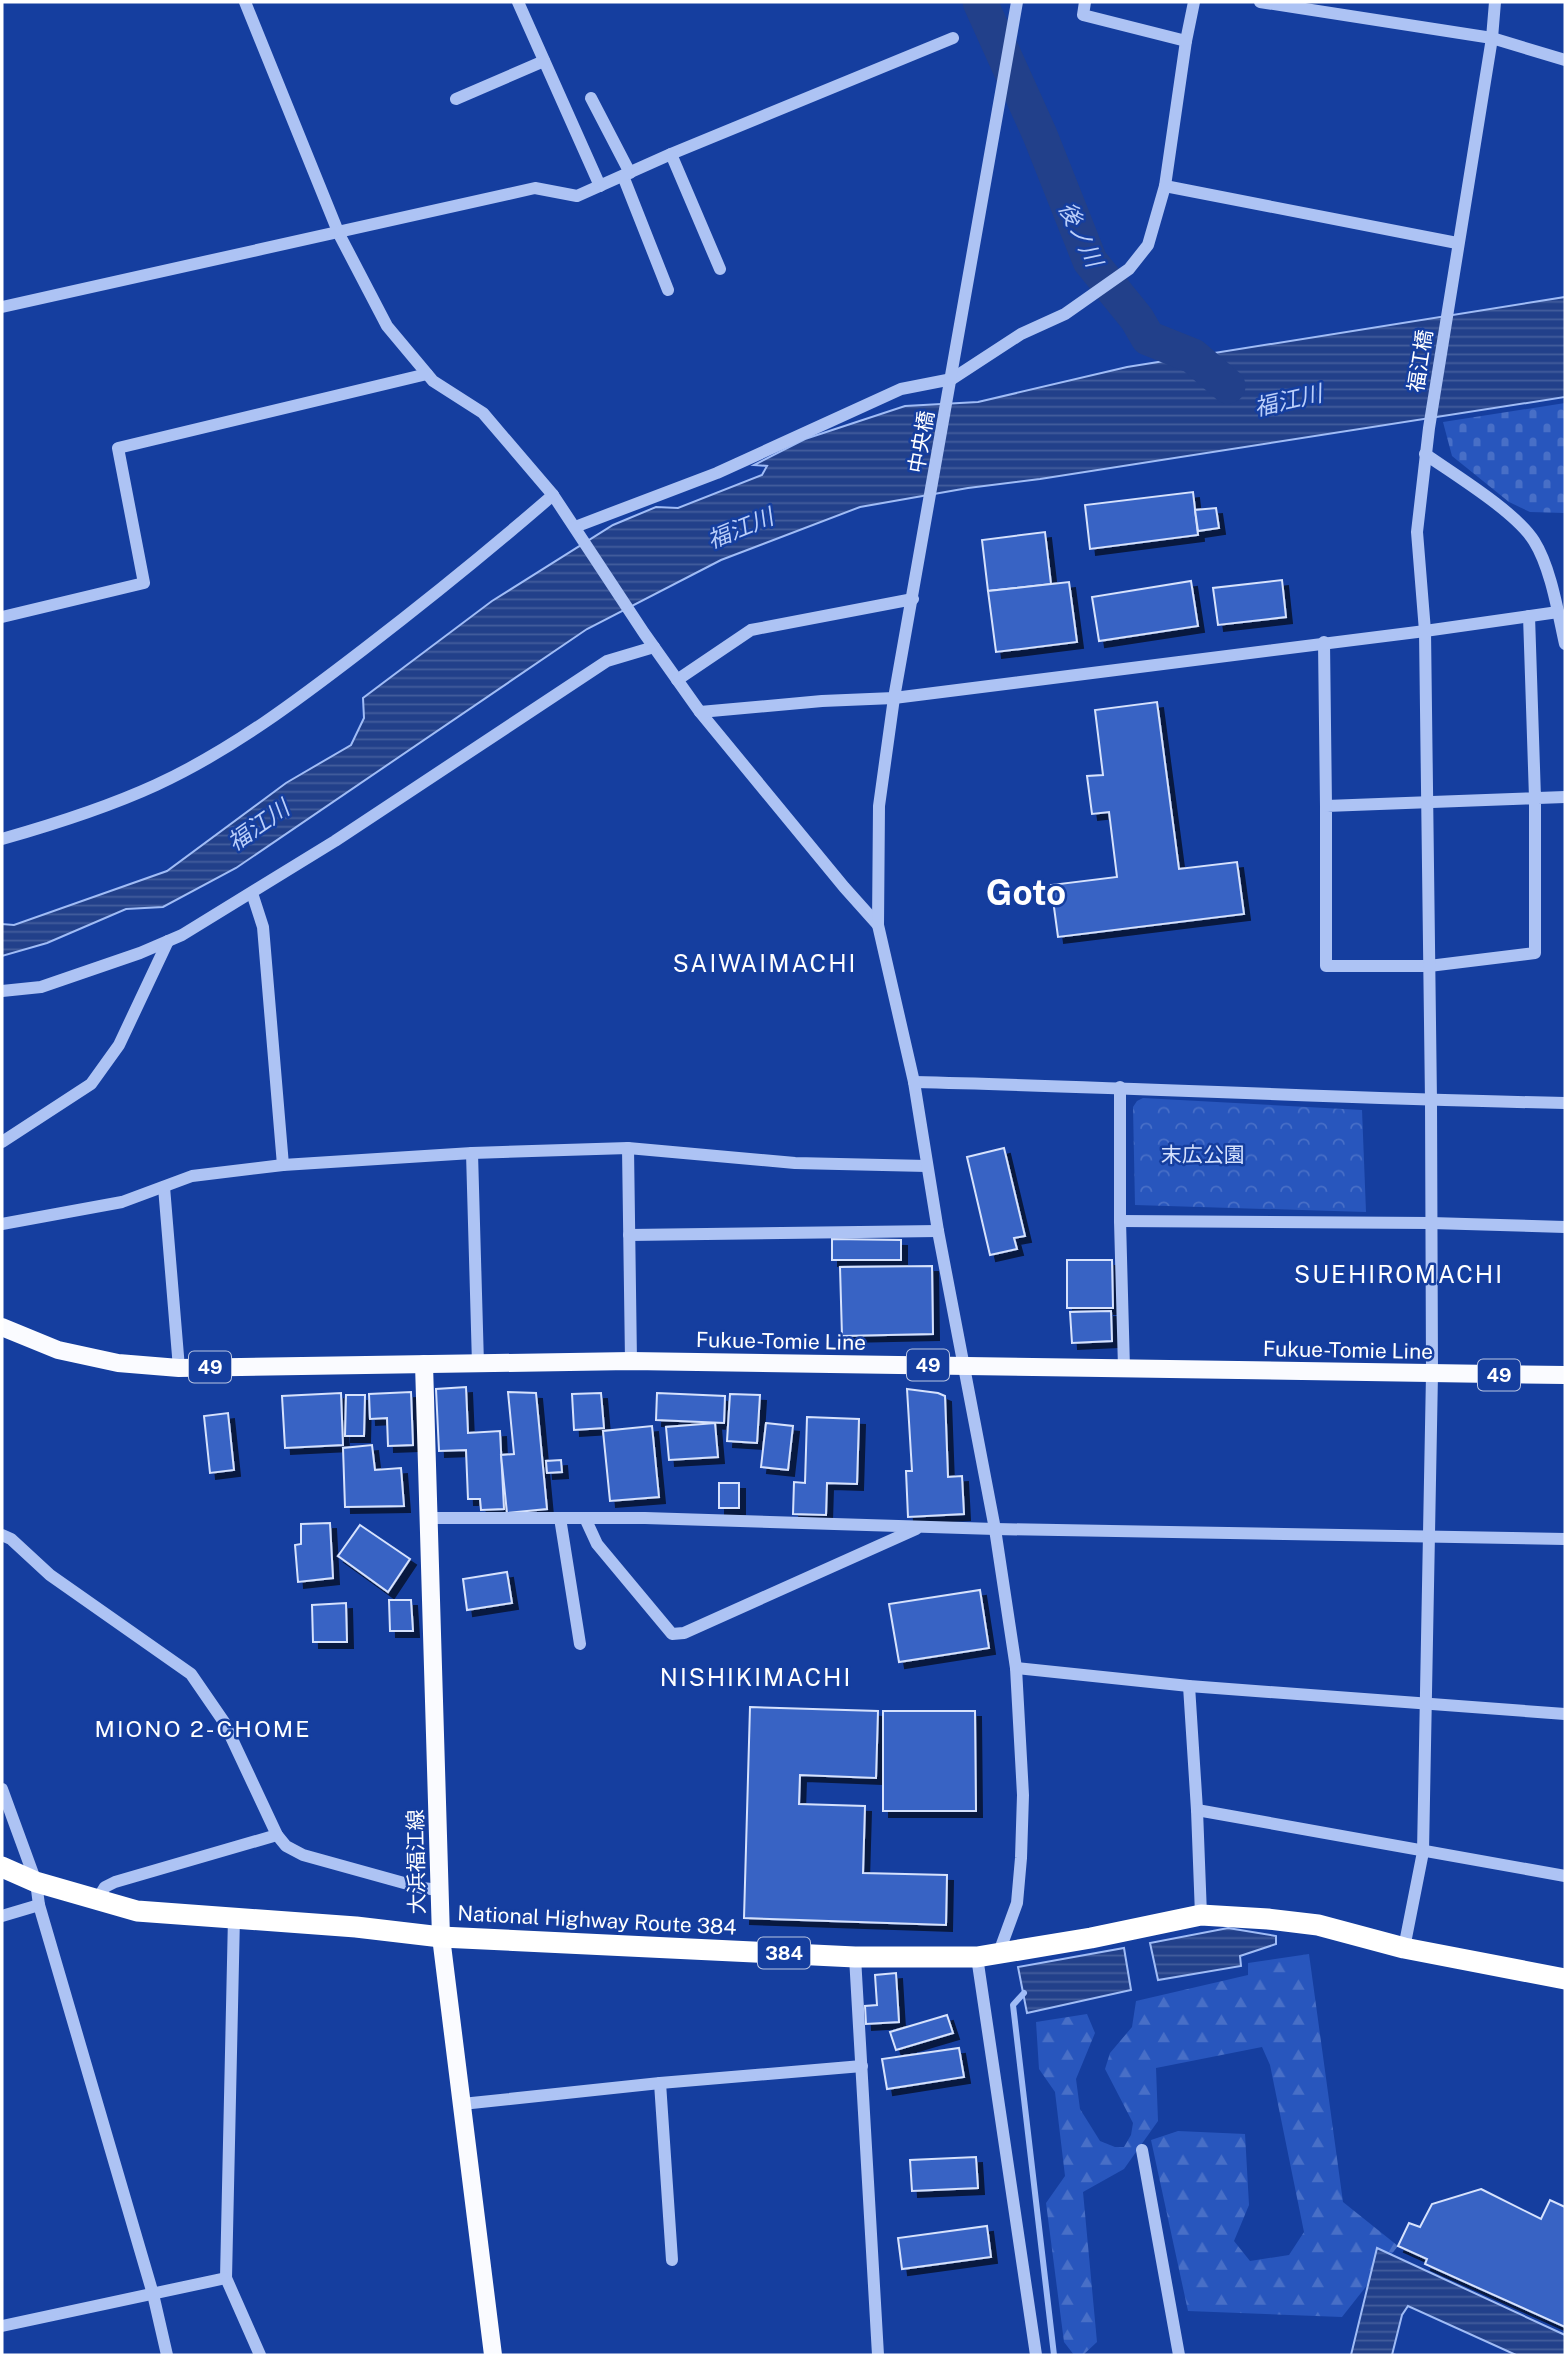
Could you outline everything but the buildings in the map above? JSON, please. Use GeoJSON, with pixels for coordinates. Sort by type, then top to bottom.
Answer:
{"type":"FeatureCollection","features":[{"type":"Feature","properties":{"kind":"highway","name":"National Highway Route 384"},"geometry":{"type":"LineString","coordinates":[[2,1867],[36,1882],[137,1911],[356,1927],[440,1937],[855,1957],[988,1956],[1201,1915],[1268,1919],[1318,1925],[1404,1948],[1565,1979]]}},
{"type":"Feature","properties":{"kind":"main road","name":"Fukue-Tomie Line"},"geometry":{"type":"LineString","coordinates":[[2,1327],[58,1350],[118,1363],[179,1368],[631,1361],[1565,1375]]}},
{"type":"Feature","properties":{"kind":"main road","name":"大浜福江線"},"geometry":{"type":"LineString","coordinates":[[424,1364],[440,1937],[494,2355]]}},
{"type":"Feature","properties":{"kind":"street"},"geometry":{"type":"LineString","coordinates":[[245,2],[339,234],[387,326],[433,381],[483,413],[553,495],[644,634],[701,712],[878,925],[914,1082],[938,1231],[995,1529],[1016,1668],[1023,1795],[1017,1903],[988,1956],[1035,2355]]}},
{"type":"Feature","properties":{"kind":"street"},"geometry":{"type":"LineString","coordinates":[[518,2],[600,186]]}},
{"type":"Feature","properties":{"kind":"street","name":"中央橋"},"geometry":{"type":"LineString","coordinates":[[878,925],[879,806],[894,698],[929,513],[1017,2]]}},
{"type":"Feature","properties":{"kind":"street"},"geometry":{"type":"LineString","coordinates":[[1085,2],[1083,15],[1186,41]]}},
{"type":"Feature","properties":{"kind":"street"},"geometry":{"type":"LineString","coordinates":[[575,527],[717,473],[901,389],[952,379],[1021,334],[1065,314],[1129,269],[1148,245],[1165,186],[1194,2]]}},
{"type":"Feature","properties":{"kind":"street"},"geometry":{"type":"LineString","coordinates":[[1260,2],[1492,38],[1565,60]]}},
{"type":"Feature","properties":{"kind":"street","name":"福江橋"},"geometry":{"type":"LineString","coordinates":[[1404,1948],[1423,1852],[1432,1374],[1425,631],[1417,532],[1425,454],[1492,38],[1495,2]]}},
{"type":"Feature","properties":{"kind":"street"},"geometry":{"type":"LineString","coordinates":[[2,307],[339,234],[535,188],[578,196],[671,154],[953,38]]}},
{"type":"Feature","properties":{"kind":"street"},"geometry":{"type":"LineString","coordinates":[[456,99],[544,61]]}},
{"type":"Feature","properties":{"kind":"street"},"geometry":{"type":"LineString","coordinates":[[591,98],[626,174],[668,290]]}},
{"type":"Feature","properties":{"kind":"street"},"geometry":{"type":"LineString","coordinates":[[671,154],[720,270]]}},
{"type":"Feature","properties":{"kind":"street"},"geometry":{"type":"LineString","coordinates":[[1165,186],[1457,243]]}},
{"type":"Feature","properties":{"kind":"street"},"geometry":{"type":"LineString","coordinates":[[2,617],[144,583],[118,448],[427,374]]}},
{"type":"Feature","properties":{"kind":"street"},"geometry":{"type":"LineString","coordinates":[[1425,454],[1513,517],[1534,541],[1545,567],[1565,644]]}},
{"type":"Feature","properties":{"kind":"street"},"geometry":{"type":"LineString","coordinates":[[2,839],[103,808],[159,784],[233,742],[302,697],[465,571],[553,495]]}},
{"type":"Feature","properties":{"kind":"street"},"geometry":{"type":"LineString","coordinates":[[677,680],[751,630],[913,599]]}},
{"type":"Feature","properties":{"kind":"street"},"geometry":{"type":"LineString","coordinates":[[701,712],[822,701],[894,698],[1558,612]]}},
{"type":"Feature","properties":{"kind":"street"},"geometry":{"type":"LineString","coordinates":[[1324,642],[1326,966],[1429,966],[1535,953],[1535,798],[1529,616]]}},
{"type":"Feature","properties":{"kind":"street"},"geometry":{"type":"LineString","coordinates":[[2,991],[41,987],[169,941],[335,841],[586,674],[607,662],[654,648]]}},
{"type":"Feature","properties":{"kind":"street"},"geometry":{"type":"LineString","coordinates":[[1326,806],[1565,797]]}},
{"type":"Feature","properties":{"kind":"street"},"geometry":{"type":"LineString","coordinates":[[252,893],[263,927],[283,1165]]}},
{"type":"Feature","properties":{"kind":"street"},"geometry":{"type":"LineString","coordinates":[[2,1142],[91,1084],[119,1045],[169,941]]}},
{"type":"Feature","properties":{"kind":"street"},"geometry":{"type":"LineString","coordinates":[[914,1082],[1120,1087],[1431,1101],[1565,1103]]}},
{"type":"Feature","properties":{"kind":"street"},"geometry":{"type":"LineString","coordinates":[[1120,1087],[1119,1221],[1124,1368]]}},
{"type":"Feature","properties":{"kind":"street"},"geometry":{"type":"LineString","coordinates":[[2,1224],[122,1202],[192,1176],[283,1165],[472,1153],[628,1148],[795,1163],[927,1166]]}},
{"type":"Feature","properties":{"kind":"street"},"geometry":{"type":"LineString","coordinates":[[628,1148],[631,1361]]}},
{"type":"Feature","properties":{"kind":"street"},"geometry":{"type":"LineString","coordinates":[[472,1153],[478,1364]]}},
{"type":"Feature","properties":{"kind":"street"},"geometry":{"type":"LineString","coordinates":[[164,1188],[179,1368]]}},
{"type":"Feature","properties":{"kind":"street"},"geometry":{"type":"LineString","coordinates":[[1119,1221],[1431,1223],[1565,1227]]}},
{"type":"Feature","properties":{"kind":"street"},"geometry":{"type":"LineString","coordinates":[[629,1235],[938,1231]]}},
{"type":"Feature","properties":{"kind":"street"},"geometry":{"type":"LineString","coordinates":[[428,1518],[585,1518],[995,1529],[1565,1539]]}},
{"type":"Feature","properties":{"kind":"street"},"geometry":{"type":"LineString","coordinates":[[560,1518],[580,1644]]}},
{"type":"Feature","properties":{"kind":"street"},"geometry":{"type":"LineString","coordinates":[[585,1518],[597,1544],[672,1634],[684,1633],[920,1527]]}},
{"type":"Feature","properties":{"kind":"street"},"geometry":{"type":"LineString","coordinates":[[2,1535],[11,1539],[50,1575],[191,1674],[224,1722],[277,1836],[286,1846],[303,1855],[422,1888],[440,1890]]}},
{"type":"Feature","properties":{"kind":"street"},"geometry":{"type":"LineString","coordinates":[[1016,1668],[1189,1686],[1565,1714]]}},
{"type":"Feature","properties":{"kind":"street"},"geometry":{"type":"LineString","coordinates":[[1189,1686],[1201,1915]]}},
{"type":"Feature","properties":{"kind":"street"},"geometry":{"type":"LineString","coordinates":[[2,1789],[36,1882],[39,1905],[153,2294],[167,2355]]}},
{"type":"Feature","properties":{"kind":"street"},"geometry":{"type":"LineString","coordinates":[[1197,1810],[1565,1875]]}},
{"type":"Feature","properties":{"kind":"street"},"geometry":{"type":"LineString","coordinates":[[97,1900],[104,1887],[115,1882],[277,1836]]}},
{"type":"Feature","properties":{"kind":"street"},"geometry":{"type":"LineString","coordinates":[[2,1916],[39,1905]]}},
{"type":"Feature","properties":{"kind":"street"},"geometry":{"type":"LineString","coordinates":[[234,1917],[226,2278],[260,2355]]}},
{"type":"Feature","properties":{"kind":"street"},"geometry":{"type":"LineString","coordinates":[[855,1957],[878,2355]]}},
{"type":"Feature","properties":{"kind":"street"},"geometry":{"type":"LineString","coordinates":[[462,2104],[660,2083],[862,2066]]}},
{"type":"Feature","properties":{"kind":"street"},"geometry":{"type":"LineString","coordinates":[[660,2083],[672,2260]]}},
{"type":"Feature","properties":{"kind":"street"},"geometry":{"type":"LineString","coordinates":[[1142,2150],[1179,2355]]}},
{"type":"Feature","properties":{"kind":"street"},"geometry":{"type":"LineString","coordinates":[[2,2326],[226,2278]]}},
{"type":"Feature","properties":{"kind":"green space"},"geometry":{"type":"Polygon","coordinates":[[[1565,403],[1565,513],[1530,512],[1509,502],[1452,456],[1443,422],[1565,403]]]}},
{"type":"Feature","properties":{"kind":"green space","name":"末広公園"},"geometry":{"type":"Polygon","coordinates":[[[1143,1098],[1362,1110],[1366,1212],[1135,1205],[1133,1107],[1143,1098]]]}},
{"type":"Feature","properties":{"kind":"green space"},"geometry":{"type":"Polygon","coordinates":[[[1309,1954],[1343,2202],[1398,2246],[1342,2317],[1188,2311],[1151,2140],[1178,2131],[1245,2134],[1249,2205],[1234,2241],[1250,2261],[1289,2255],[1304,2232],[1270,2065],[1262,2047],[1156,2068],[1158,2121],[1124,2169],[1083,2192],[1097,2342],[1083,2355],[1074,2355],[1064,2342],[1046,2203],[1065,2176],[1055,2092],[1039,2069],[1036,2022],[1087,2014],[1095,2033],[1076,2079],[1080,2109],[1100,2141],[1115,2147],[1124,2147],[1131,2135],[1133,2123],[1105,2069],[1110,2053],[1132,2027],[1136,2001],[1248,1975],[1248,1963],[1309,1954]]]}},
{"type":"Feature","properties":{"kind":"water","name":"福江川"},"geometry":{"type":"Polygon","coordinates":[[[1565,297],[1565,397],[968,488],[860,507],[721,560],[587,629],[236,868],[163,907],[126,909],[47,943],[2,956],[2,924],[14,925],[167,871],[286,783],[351,745],[364,718],[363,698],[492,601],[613,525],[656,507],[678,508],[762,475],[767,466],[754,465],[805,439],[905,406],[978,402],[1127,367],[1565,297]]]}},
{"type":"Feature","properties":{"kind":"water"},"geometry":{"type":"Polygon","coordinates":[[[1228,1928],[1276,1936],[1276,1944],[1240,1956],[1241,1966],[1158,1980],[1150,1943],[1228,1928]]]}},
{"type":"Feature","properties":{"kind":"water"},"geometry":{"type":"Polygon","coordinates":[[[1124,1948],[1131,1990],[1027,2013],[1018,1967],[1124,1948]]]}},
{"type":"Feature","properties":{"kind":"water"},"geometry":{"type":"Polygon","coordinates":[[[1377,2248],[1565,2335],[1565,2355],[1516,2355],[1408,2306],[1402,2315],[1392,2355],[1351,2355],[1377,2248]]]}},
{"type":"Feature","properties":{"kind":"waterway","name":"後ノ川"},"geometry":{"type":"LineString","coordinates":[[980,2],[1040,135],[1090,261],[1137,319],[1148,338],[1193,356],[1228,386]]}},
{"type":"Feature","properties":{"kind":"waterway"},"geometry":{"type":"LineString","coordinates":[[1024,1993],[1013,2005],[1054,2355]]}},
{"type":"Feature","properties":{"kind":"district","name":"Goto"},"geometry":{"type":"Point","coordinates":[1026,892]}},
{"type":"Feature","properties":{"kind":"district","name":"SAIWAIMACHI"},"geometry":{"type":"Point","coordinates":[765,963]}},
{"type":"Feature","properties":{"kind":"district","name":"SUEHIROMACHI"},"geometry":{"type":"Point","coordinates":[1399,1274]}},
{"type":"Feature","properties":{"kind":"district","name":"NISHIKIMACHI"},"geometry":{"type":"Point","coordinates":[756,1677]}},
{"type":"Feature","properties":{"kind":"district","name":"MIONO 2-CHOME"},"geometry":{"type":"Point","coordinates":[203,1728]}}]}
